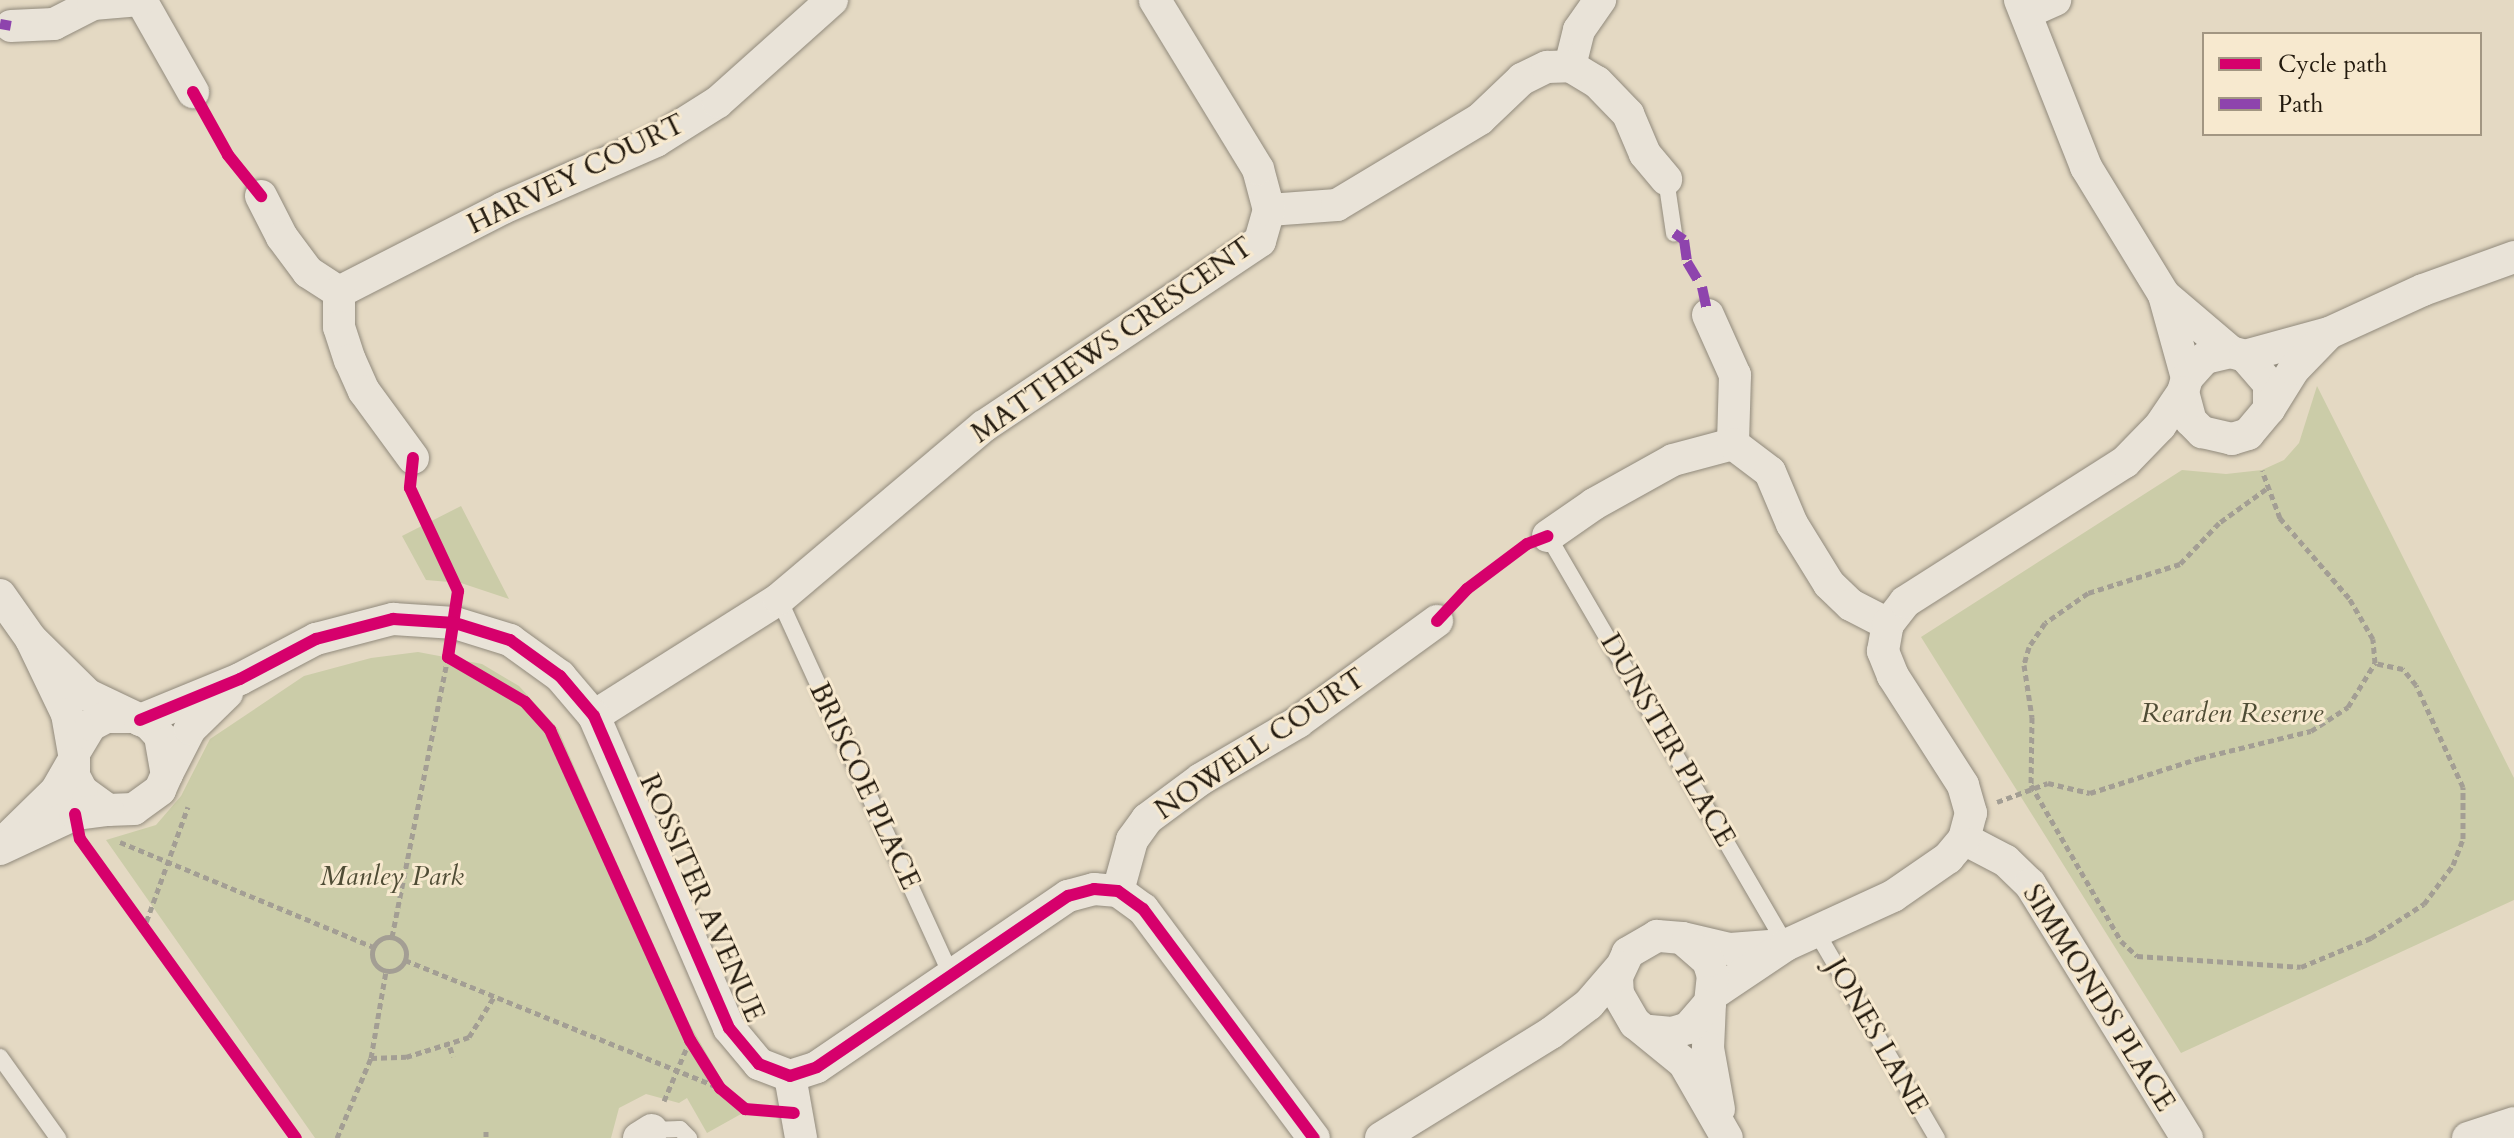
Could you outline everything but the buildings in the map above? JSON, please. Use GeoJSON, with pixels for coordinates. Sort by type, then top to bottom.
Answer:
{"type":"FeatureCollection","features":[{"type":"Feature","properties":{"kind":"street"},"geometry":{"type":"LineString","coordinates":[[11,26],[54,24],[93,4],[140,0],[193,92]]}},
{"type":"Feature","properties":{"kind":"street","name":"HARVEY COURT"},"geometry":{"type":"LineString","coordinates":[[339,292],[503,208],[656,141],[718,102],[832,0]]}},
{"type":"Feature","properties":{"kind":"street","name":"MATTHEWS CRESCENT"},"geometry":{"type":"LineString","coordinates":[[594,716],[779,599],[984,426],[1102,344],[1236,261],[1260,241],[1269,210],[1258,169],[1155,0]]}},
{"type":"Feature","properties":{"kind":"street"},"geometry":{"type":"LineString","coordinates":[[1570,66],[1579,30],[1600,0]]}},
{"type":"Feature","properties":{"kind":"street"},"geometry":{"type":"LineString","coordinates":[[2055,0],[2023,7],[2086,167],[2164,295],[2191,421],[2216,438]]}},
{"type":"Feature","properties":{"kind":"street"},"geometry":{"type":"LineString","coordinates":[[1269,210],[1337,205],[1480,119],[1522,79],[1547,67],[1570,66],[1597,82],[1628,114],[1645,154],[1666,179]]}},
{"type":"Feature","properties":{"kind":"street"},"geometry":{"type":"LineString","coordinates":[[261,196],[282,237],[308,272],[339,292],[339,327],[350,360],[364,391],[413,458]]}},
{"type":"Feature","properties":{"kind":"street"},"geometry":{"type":"LineString","coordinates":[[2125,462],[2160,426],[2205,358],[2238,354],[2329,333],[2423,290],[2514,257]]}},
{"type":"Feature","properties":{"kind":"street"},"geometry":{"type":"LineString","coordinates":[[2164,295],[2238,354],[2269,384],[2269,409]]}},
{"type":"Feature","properties":{"kind":"street"},"geometry":{"type":"LineString","coordinates":[[1708,315],[1735,375],[1733,444]]}},
{"type":"Feature","properties":{"kind":"street"},"geometry":{"type":"LineString","coordinates":[[1551,1033],[1599,1025],[1672,1033],[1688,1028],[1712,998],[1786,945],[1893,896],[1948,858],[1967,826],[1963,785],[1893,676],[1883,651],[1888,624],[1905,602],[2125,462],[2176,443],[2248,434],[2269,409],[2294,369],[2329,333]]}},
{"type":"Feature","properties":{"kind":"street"},"geometry":{"type":"LineString","coordinates":[[1548,536],[1594,504],[1673,460],[1733,444]]}},
{"type":"Feature","properties":{"kind":"street"},"geometry":{"type":"LineString","coordinates":[[1733,444],[1770,472],[1792,524],[1829,584],[1851,605],[1888,624]]}},
{"type":"Feature","properties":{"kind":"street"},"geometry":{"type":"LineString","coordinates":[[0,595],[31,639],[67,714],[82,791],[110,825]]}},
{"type":"Feature","properties":{"kind":"street","name":"ROSSITER AVENUE"},"geometry":{"type":"LineString","coordinates":[[137,718],[240,679],[316,639],[393,619],[455,623],[510,640],[560,676],[594,716],[729,1028],[759,1064],[790,1076]]}},
{"type":"Feature","properties":{"kind":"street","name":"NOWELL COURT"},"geometry":{"type":"LineString","coordinates":[[1118,891],[1132,840],[1147,819],[1201,779],[1298,722],[1437,621]]}},
{"type":"Feature","properties":{"kind":"street"},"geometry":{"type":"LineString","coordinates":[[31,639],[88,695],[137,718],[160,736],[167,774],[149,802],[110,825]]}},
{"type":"Feature","properties":{"kind":"street","name":"ROSSITER AVENUE"},"geometry":{"type":"LineString","coordinates":[[167,774],[190,729],[240,679]]}},
{"type":"Feature","properties":{"kind":"street"},"geometry":{"type":"LineString","coordinates":[[0,847],[56,791],[91,725],[106,717],[137,718]]}},
{"type":"Feature","properties":{"kind":"street"},"geometry":{"type":"LineString","coordinates":[[0,847],[75,814],[110,825]]}},
{"type":"Feature","properties":{"kind":"street","name":"SIMMONDS PLACE"},"geometry":{"type":"LineString","coordinates":[[1967,826],[2030,884],[2187,1138]]}},
{"type":"Feature","properties":{"kind":"street"},"geometry":{"type":"LineString","coordinates":[[801,1138],[790,1076],[817,1067],[950,973],[1068,896],[1094,889],[1118,891],[1143,909],[1314,1138]]}},
{"type":"Feature","properties":{"kind":"street"},"geometry":{"type":"LineString","coordinates":[[1381,1138],[1551,1033],[1589,1004],[1641,942],[1657,936],[1682,938],[1730,949],[1786,945]]}},
{"type":"Feature","properties":{"kind":"street"},"geometry":{"type":"LineString","coordinates":[[1682,938],[1708,961],[1712,998],[1708,1048],[1726,1135]]}},
{"type":"Feature","properties":{"kind":"street"},"geometry":{"type":"LineString","coordinates":[[1620,968],[1618,994],[1624,1010],[1684,1063],[1726,1135]]}},
{"type":"Feature","properties":{"kind":"street"},"geometry":{"type":"LineString","coordinates":[[2468,1138],[2514,1123]]}},
{"type":"Feature","properties":{"kind":"lane"},"geometry":{"type":"LineString","coordinates":[[1666,179],[1674,233]]}},
{"type":"Feature","properties":{"kind":"lane","name":"DUNSTER PLACE"},"geometry":{"type":"LineString","coordinates":[[1548,536],[1786,945]]}},
{"type":"Feature","properties":{"kind":"lane","name":"BRISCOE PLACE"},"geometry":{"type":"LineString","coordinates":[[779,599],[950,973]]}},
{"type":"Feature","properties":{"kind":"lane","name":"JONES LANE"},"geometry":{"type":"LineString","coordinates":[[1817,933],[1937,1138]]}},
{"type":"Feature","properties":{"kind":"lane"},"geometry":{"type":"LineString","coordinates":[[0,1057],[58,1138]]}},
{"type":"Feature","properties":{"kind":"lane"},"geometry":{"type":"LineString","coordinates":[[645,1134],[680,1129],[689,1138]]}},
{"type":"Feature","properties":{"kind":"path"},"geometry":{"type":"LineString","coordinates":[[1967,826],[2031,785],[2069,786],[2090,793],[2311,731],[2348,707],[2375,663],[2373,639],[2349,598],[2298,541],[2266,489],[2262,470]]}},
{"type":"Feature","properties":{"kind":"path"},"geometry":{"type":"LineString","coordinates":[[2266,489],[2219,523],[2180,564],[2088,593],[2045,623],[2024,665],[2032,717],[2031,785],[2121,941],[2137,956],[2275,968],[2322,960],[2371,938],[2424,904],[2453,865],[2463,839],[2463,787],[2416,685],[2403,669],[2375,663]]}},
{"type":"Feature","properties":{"kind":"path"},"geometry":{"type":"LineString","coordinates":[[374,947],[392,937],[454,661],[455,623]]}},
{"type":"Feature","properties":{"kind":"path"},"geometry":{"type":"LineString","coordinates":[[143,931],[171,864],[191,797]]}},
{"type":"Feature","properties":{"kind":"path"},"geometry":{"type":"LineString","coordinates":[[110,825],[171,864],[374,947]]}},
{"type":"Feature","properties":{"kind":"path"},"geometry":{"type":"LineString","coordinates":[[374,947],[374,962],[386,971],[398,969],[405,960],[404,946],[392,937]]}},
{"type":"Feature","properties":{"kind":"path"},"geometry":{"type":"LineString","coordinates":[[405,960],[724,1092]]}},
{"type":"Feature","properties":{"kind":"path"},"geometry":{"type":"LineString","coordinates":[[337,1138],[371,1058],[386,971]]}},
{"type":"Feature","properties":{"kind":"path"},"geometry":{"type":"LineString","coordinates":[[371,1058],[406,1057],[450,1047],[469,1037],[494,997]]}},
{"type":"Feature","properties":{"kind":"path"},"geometry":{"type":"LineString","coordinates":[[684,1026],[698,1052]]}},
{"type":"Feature","properties":{"kind":"path"},"geometry":{"type":"LineString","coordinates":[[645,1134],[690,1040]]}},
{"type":"Feature","properties":{"kind":"path"},"geometry":{"type":"LineString","coordinates":[[450,1047],[453,1057]]}},
{"type":"Feature","properties":{"kind":"path"},"geometry":{"type":"LineString","coordinates":[[705,1064],[724,1092]]}},
{"type":"Feature","properties":{"kind":"green space","name":"Rearden Reserve"},"geometry":{"type":"Polygon","coordinates":[[[2317,386],[2514,778],[2514,900],[2181,1053],[1921,637],[2182,470],[2226,474],[2262,470],[2284,460],[2299,443],[2317,386]]]}},
{"type":"Feature","properties":{"kind":"green space"},"geometry":{"type":"Polygon","coordinates":[[[461,506],[509,599],[461,583],[426,580],[402,536],[461,506]]]}},
{"type":"Feature","properties":{"kind":"green space","name":"Manley Park"},"geometry":{"type":"Polygon","coordinates":[[[418,652],[482,664],[519,686],[558,729],[672,993],[741,1114],[707,1133],[687,1098],[679,1103],[646,1094],[619,1108],[611,1138],[315,1138],[106,840],[156,825],[181,796],[210,739],[304,676],[371,658],[418,652]]]}},
{"type":"Feature","properties":{"kind":"marked path"},"geometry":{"type":"LineString","coordinates":[[0,24],[11,26]]}},
{"type":"Feature","properties":{"kind":"marked path"},"geometry":{"type":"LineString","coordinates":[[1674,233],[1684,240],[1687,262],[1702,287],[1708,315]]}},
{"type":"Feature","properties":{"kind":"cycle path"},"geometry":{"type":"LineString","coordinates":[[193,92],[228,155],[261,196]]}},
{"type":"Feature","properties":{"kind":"cycle path"},"geometry":{"type":"LineString","coordinates":[[413,458],[410,488],[458,591],[448,657],[525,702],[550,730],[690,1040],[720,1088],[745,1109],[794,1113]]}},
{"type":"Feature","properties":{"kind":"cycle path"},"geometry":{"type":"LineString","coordinates":[[1437,621],[1467,589],[1527,544],[1548,536]]}},
{"type":"Feature","properties":{"kind":"cycle path"},"geometry":{"type":"LineString","coordinates":[[140,720],[240,679],[316,639],[393,619],[455,623],[510,640],[560,676],[594,716],[729,1028],[759,1064],[790,1076],[817,1067],[1068,896],[1094,889],[1118,891],[1143,909],[1314,1138]]}},
{"type":"Feature","properties":{"kind":"cycle path"},"geometry":{"type":"LineString","coordinates":[[75,814],[80,839],[296,1138]]}}]}
